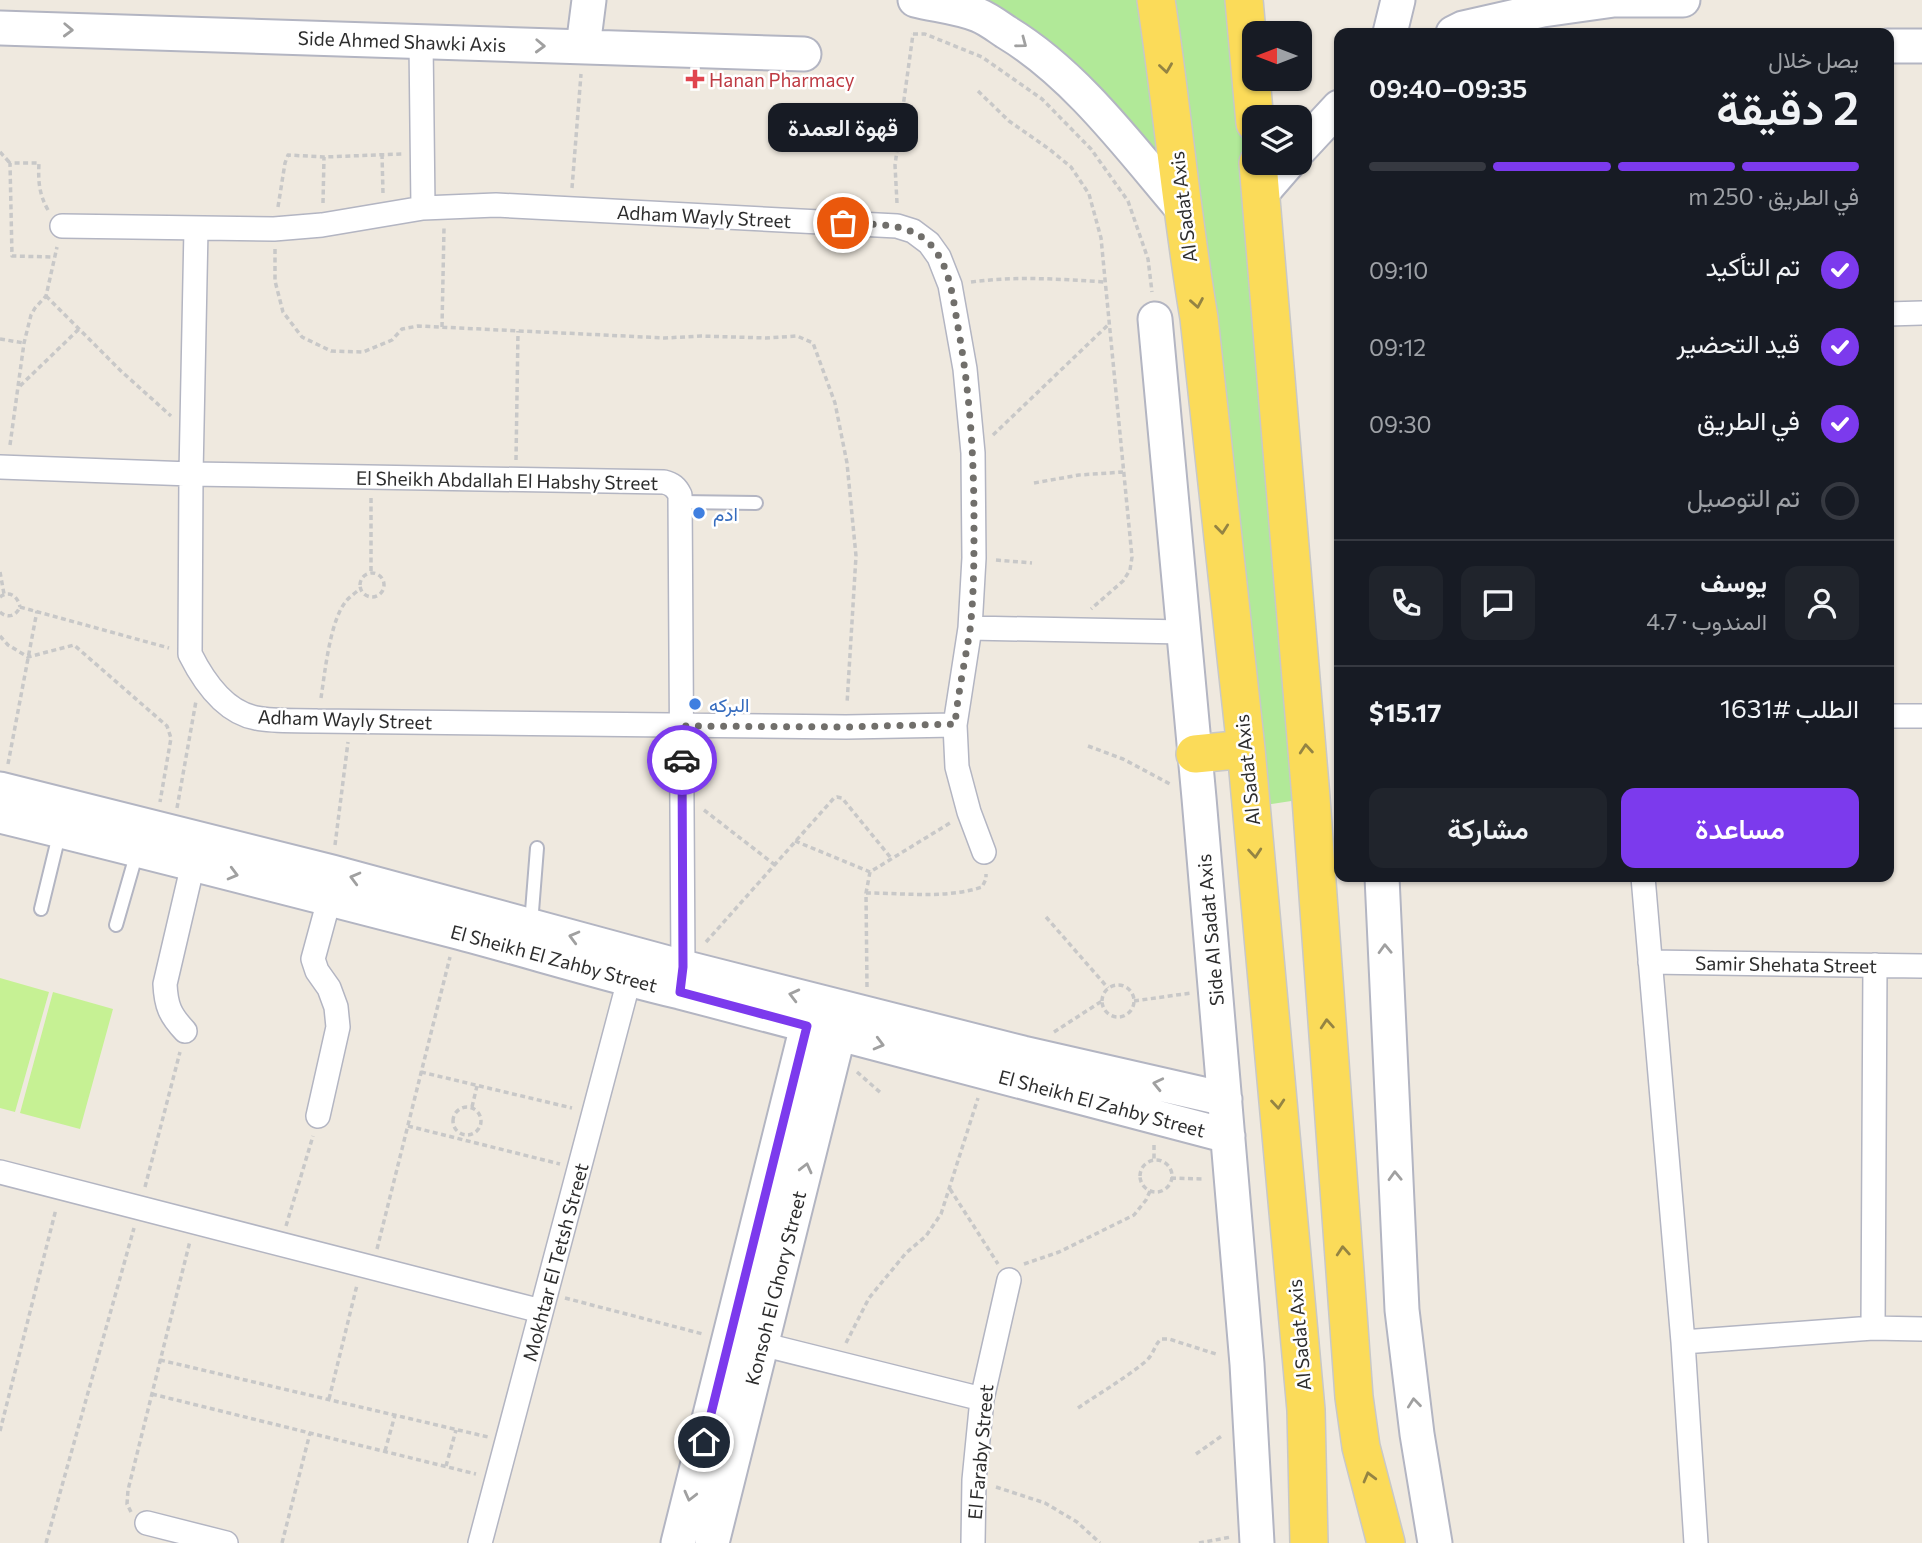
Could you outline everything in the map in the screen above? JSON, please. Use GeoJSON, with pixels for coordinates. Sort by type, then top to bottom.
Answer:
{"type":"FeatureCollection","features":[{"type":"Feature","properties":{"kind":"main road","name":"Al Sadat Axis"},"geometry":{"type":"LineString","coordinates":[[1156,0],[1200,331],[1246,749],[1306,1410],[1310,1543]]}},
{"type":"Feature","properties":{"kind":"main road"},"geometry":{"type":"LineString","coordinates":[[1244,0],[1253,105]]}},
{"type":"Feature","properties":{"kind":"main road"},"geometry":{"type":"LineString","coordinates":[[1259,178],[1325,797],[1354,1397],[1361,1447],[1385,1543]]}},
{"type":"Feature","properties":{"kind":"main road"},"geometry":{"type":"LineString","coordinates":[[1195,754],[1246,749]]}},
{"type":"Feature","properties":{"kind":"street"},"geometry":{"type":"LineString","coordinates":[[583,47],[589,0]]}},
{"type":"Feature","properties":{"kind":"street"},"geometry":{"type":"LineString","coordinates":[[916,0],[988,8],[1017,38],[1080,92],[1184,211]]}},
{"type":"Feature","properties":{"kind":"street"},"geometry":{"type":"LineString","coordinates":[[1391,28],[1398,0]]}},
{"type":"Feature","properties":{"kind":"street"},"geometry":{"type":"LineString","coordinates":[[1463,28],[1539,5],[1614,0],[1683,0]]}},
{"type":"Feature","properties":{"kind":"street","name":"Side Ahmed Shawki Axis"},"geometry":{"type":"LineString","coordinates":[[0,28],[804,54]]}},
{"type":"Feature","properties":{"kind":"street"},"geometry":{"type":"LineString","coordinates":[[421,42],[422,153],[434,207]]}},
{"type":"Feature","properties":{"kind":"street"},"geometry":{"type":"LineString","coordinates":[[1894,46],[1922,46]]}},
{"type":"Feature","properties":{"kind":"street"},"geometry":{"type":"LineString","coordinates":[[1312,136],[1334,112]]}},
{"type":"Feature","properties":{"kind":"street","name":"Adham Wayly Street"},"geometry":{"type":"LineString","coordinates":[[62,226],[274,229],[322,225],[434,207],[496,205],[897,226],[913,231],[929,243],[939,257],[950,285],[965,369],[973,453],[974,558],[970,628],[955,724],[957,767],[969,812],[984,852]]}},
{"type":"Feature","properties":{"kind":"street","name":"Adham Wayly Street"},"geometry":{"type":"LineString","coordinates":[[195,229],[190,654],[200,675],[215,693],[233,708],[254,718],[351,722],[846,727],[955,724]]}},
{"type":"Feature","properties":{"kind":"street"},"geometry":{"type":"LineString","coordinates":[[1894,314],[1922,313]]}},
{"type":"Feature","properties":{"kind":"street","name":"Side Al Sadat Axis"},"geometry":{"type":"LineString","coordinates":[[1155,318],[1225,1099],[1247,1364],[1257,1543]]}},
{"type":"Feature","properties":{"kind":"street","name":"El Sheikh Abdallah El Habshy Street"},"geometry":{"type":"LineString","coordinates":[[3,467],[191,474],[664,482],[677,488],[680,495],[682,979]]}},
{"type":"Feature","properties":{"kind":"street"},"geometry":{"type":"LineString","coordinates":[[970,628],[1184,632]]}},
{"type":"Feature","properties":{"kind":"street"},"geometry":{"type":"LineString","coordinates":[[1894,716],[1922,716]]}},
{"type":"Feature","properties":{"kind":"street","name":"El Sheikh El Zahby Street"},"geometry":{"type":"LineString","coordinates":[[1,799],[60,831],[156,837],[193,864],[331,886],[530,925],[807,1026],[1228,1136]]}},
{"type":"Feature","properties":{"kind":"street","name":"El Sheikh El Zahby Street"},"geometry":{"type":"LineString","coordinates":[[1,799],[156,837],[331,886],[456,932],[629,980],[682,979],[867,1013],[1023,1053],[1225,1099]]}},
{"type":"Feature","properties":{"kind":"street"},"geometry":{"type":"LineString","coordinates":[[185,1031],[173,1018],[166,1001],[165,984],[193,864]]}},
{"type":"Feature","properties":{"kind":"street"},"geometry":{"type":"LineString","coordinates":[[1382,882],[1402,1310],[1435,1543]]}},
{"type":"Feature","properties":{"kind":"street"},"geometry":{"type":"LineString","coordinates":[[1643,882],[1683,1342],[1696,1543]]}},
{"type":"Feature","properties":{"kind":"street"},"geometry":{"type":"LineString","coordinates":[[318,1116],[338,1027],[336,1007],[313,959],[331,886]]}},
{"type":"Feature","properties":{"kind":"street","name":"Samir Shehata Street"},"geometry":{"type":"LineString","coordinates":[[1650,962],[1922,966]]}},
{"type":"Feature","properties":{"kind":"street"},"geometry":{"type":"LineString","coordinates":[[1873,1328],[1875,965]]}},
{"type":"Feature","properties":{"kind":"street","name":"Mokhtar El Tetsh Street"},"geometry":{"type":"LineString","coordinates":[[480,1543],[629,980]]}},
{"type":"Feature","properties":{"kind":"street","name":"Konsoh El Ghory Street"},"geometry":{"type":"LineString","coordinates":[[678,1543],[807,1026]]}},
{"type":"Feature","properties":{"kind":"street","name":"Konsoh El Ghory Street"},"geometry":{"type":"LineString","coordinates":[[712,1543],[839,1033]]}},
{"type":"Feature","properties":{"kind":"street"},"geometry":{"type":"LineString","coordinates":[[0,1172],[367,1266],[544,1302]]}},
{"type":"Feature","properties":{"kind":"street","name":"El Faraby Street"},"geometry":{"type":"LineString","coordinates":[[973,1543],[974,1480],[982,1399],[1009,1280]]}},
{"type":"Feature","properties":{"kind":"street"},"geometry":{"type":"LineString","coordinates":[[1683,1342],[1873,1328],[1922,1329]]}},
{"type":"Feature","properties":{"kind":"street"},"geometry":{"type":"LineString","coordinates":[[761,1344],[982,1399]]}},
{"type":"Feature","properties":{"kind":"street"},"geometry":{"type":"LineString","coordinates":[[147,1523],[226,1543]]}},
{"type":"Feature","properties":{"kind":"lane"},"geometry":{"type":"LineString","coordinates":[[680,502],[756,503]]}},
{"type":"Feature","properties":{"kind":"lane"},"geometry":{"type":"LineString","coordinates":[[41,909],[60,831]]}},
{"type":"Feature","properties":{"kind":"lane"},"geometry":{"type":"LineString","coordinates":[[116,925],[156,837]]}},
{"type":"Feature","properties":{"kind":"lane"},"geometry":{"type":"LineString","coordinates":[[530,925],[537,848]]}},
{"type":"Feature","properties":{"kind":"path"},"geometry":{"type":"LineString","coordinates":[[897,226],[895,165],[916,0]]}},
{"type":"Feature","properties":{"kind":"path"},"geometry":{"type":"LineString","coordinates":[[913,34],[925,34],[982,57],[1042,99],[1091,149],[1128,201],[1148,259],[1155,318]]}},
{"type":"Feature","properties":{"kind":"path"},"geometry":{"type":"LineString","coordinates":[[571,208],[583,47]]}},
{"type":"Feature","properties":{"kind":"path"},"geometry":{"type":"LineString","coordinates":[[978,91],[1009,121],[1071,167],[1088,194],[1101,237],[1132,557],[1130,570],[1123,581],[1069,629]]}},
{"type":"Feature","properties":{"kind":"path"},"geometry":{"type":"LineString","coordinates":[[0,152],[10,163],[12,256],[54,257]]}},
{"type":"Feature","properties":{"kind":"path"},"geometry":{"type":"LineString","coordinates":[[422,153],[324,157],[288,155],[274,229],[275,281],[283,312],[302,337],[331,351],[363,352],[392,340],[402,329],[418,326],[665,338],[797,336],[813,343],[835,403],[847,463],[856,556],[846,727]]}},
{"type":"Feature","properties":{"kind":"path"},"geometry":{"type":"LineString","coordinates":[[382,154],[383,214]]}},
{"type":"Feature","properties":{"kind":"path"},"geometry":{"type":"LineString","coordinates":[[322,225],[324,157]]}},
{"type":"Feature","properties":{"kind":"path"},"geometry":{"type":"LineString","coordinates":[[3,467],[19,387],[24,343],[31,315],[46,296],[62,226],[41,198],[39,163],[10,163]]}},
{"type":"Feature","properties":{"kind":"path"},"geometry":{"type":"LineString","coordinates":[[434,207],[442,327]]}},
{"type":"Feature","properties":{"kind":"path"},"geometry":{"type":"LineString","coordinates":[[950,285],[1003,278],[1104,282]]}},
{"type":"Feature","properties":{"kind":"path"},"geometry":{"type":"LineString","coordinates":[[46,296],[121,371],[191,434]]}},
{"type":"Feature","properties":{"kind":"path"},"geometry":{"type":"LineString","coordinates":[[973,453],[1109,324]]}},
{"type":"Feature","properties":{"kind":"path"},"geometry":{"type":"LineString","coordinates":[[19,387],[79,329]]}},
{"type":"Feature","properties":{"kind":"path"},"geometry":{"type":"LineString","coordinates":[[516,480],[518,331]]}},
{"type":"Feature","properties":{"kind":"path"},"geometry":{"type":"LineString","coordinates":[[0,339],[24,343]]}},
{"type":"Feature","properties":{"kind":"path"},"geometry":{"type":"LineString","coordinates":[[1034,483],[1079,475],[1123,472]]}},
{"type":"Feature","properties":{"kind":"path"},"geometry":{"type":"LineString","coordinates":[[371,477],[371,573]]}},
{"type":"Feature","properties":{"kind":"path"},"geometry":{"type":"LineString","coordinates":[[974,558],[1032,563]]}},
{"type":"Feature","properties":{"kind":"path"},"geometry":{"type":"LineString","coordinates":[[0,572],[2,596],[15,596],[20,607],[13,616],[0,612]]}},
{"type":"Feature","properties":{"kind":"path"},"geometry":{"type":"LineString","coordinates":[[377,573],[382,577],[384,583],[381,594],[369,597],[360,589],[364,575],[377,573]]}},
{"type":"Feature","properties":{"kind":"path"},"geometry":{"type":"LineString","coordinates":[[317,721],[328,654],[338,615],[346,600],[360,589]]}},
{"type":"Feature","properties":{"kind":"path"},"geometry":{"type":"LineString","coordinates":[[20,607],[190,654]]}},
{"type":"Feature","properties":{"kind":"path"},"geometry":{"type":"LineString","coordinates":[[1,799],[37,611]]}},
{"type":"Feature","properties":{"kind":"path"},"geometry":{"type":"LineString","coordinates":[[0,636],[8,645],[28,657],[74,645],[167,726],[171,738],[156,837]]}},
{"type":"Feature","properties":{"kind":"path"},"geometry":{"type":"LineString","coordinates":[[156,837],[200,675]]}},
{"type":"Feature","properties":{"kind":"path"},"geometry":{"type":"LineString","coordinates":[[331,886],[351,722]]}},
{"type":"Feature","properties":{"kind":"path"},"geometry":{"type":"LineString","coordinates":[[1088,746],[1123,759],[1199,798]]}},
{"type":"Feature","properties":{"kind":"path"},"geometry":{"type":"LineString","coordinates":[[682,793],[775,864]]}},
{"type":"Feature","properties":{"kind":"path"},"geometry":{"type":"LineString","coordinates":[[682,979],[775,864],[834,798],[842,798],[891,858]]}},
{"type":"Feature","properties":{"kind":"path"},"geometry":{"type":"LineString","coordinates":[[867,1013],[866,893],[870,872],[969,812]]}},
{"type":"Feature","properties":{"kind":"path"},"geometry":{"type":"LineString","coordinates":[[796,841],[870,872]]}},
{"type":"Feature","properties":{"kind":"path"},"geometry":{"type":"LineString","coordinates":[[866,893],[932,894],[971,891],[982,887],[986,879],[984,852]]}},
{"type":"Feature","properties":{"kind":"path"},"geometry":{"type":"LineString","coordinates":[[1046,917],[1108,988]]}},
{"type":"Feature","properties":{"kind":"path"},"geometry":{"type":"LineString","coordinates":[[329,1399],[408,1126],[456,932]]}},
{"type":"Feature","properties":{"kind":"path"},"geometry":{"type":"LineString","coordinates":[[1121,985],[1128,988],[1134,1001],[1128,1013],[1114,1016],[1103,1007],[1103,993],[1108,988],[1121,985]]}},
{"type":"Feature","properties":{"kind":"path"},"geometry":{"type":"LineString","coordinates":[[1134,1001],[1215,990]]}},
{"type":"Feature","properties":{"kind":"path"},"geometry":{"type":"LineString","coordinates":[[1023,1053],[1102,1000]]}},
{"type":"Feature","properties":{"kind":"path"},"geometry":{"type":"LineString","coordinates":[[46,1543],[185,1031]]}},
{"type":"Feature","properties":{"kind":"path"},"geometry":{"type":"LineString","coordinates":[[421,1072],[594,1113]]}},
{"type":"Feature","properties":{"kind":"path"},"geometry":{"type":"LineString","coordinates":[[835,1363],[869,1298],[906,1253],[926,1236],[941,1214],[986,1072]]}},
{"type":"Feature","properties":{"kind":"path"},"geometry":{"type":"LineString","coordinates":[[472,1107],[477,1086]]}},
{"type":"Feature","properties":{"kind":"path"},"geometry":{"type":"LineString","coordinates":[[472,1107],[480,1114],[481,1125],[474,1133],[463,1137],[455,1128],[454,1116],[461,1108],[472,1107]]}},
{"type":"Feature","properties":{"kind":"path"},"geometry":{"type":"LineString","coordinates":[[281,1244],[318,1116]]}},
{"type":"Feature","properties":{"kind":"path"},"geometry":{"type":"LineString","coordinates":[[408,1126],[463,1137],[579,1169]]}},
{"type":"Feature","properties":{"kind":"path"},"geometry":{"type":"LineString","coordinates":[[1161,1161],[1171,1171],[1171,1178],[1164,1190],[1157,1192],[1144,1187],[1140,1174],[1147,1163],[1161,1161]]}},
{"type":"Feature","properties":{"kind":"path"},"geometry":{"type":"LineString","coordinates":[[1171,1178],[1231,1179]]}},
{"type":"Feature","properties":{"kind":"path"},"geometry":{"type":"LineString","coordinates":[[0,1431],[61,1188]]}},
{"type":"Feature","properties":{"kind":"path"},"geometry":{"type":"LineString","coordinates":[[950,1189],[1009,1280]]}},
{"type":"Feature","properties":{"kind":"path"},"geometry":{"type":"LineString","coordinates":[[1009,1280],[1013,1271],[1021,1265],[1059,1252],[1134,1215],[1150,1191]]}},
{"type":"Feature","properties":{"kind":"path"},"geometry":{"type":"LineString","coordinates":[[147,1523],[134,1517],[127,1504],[128,1490],[194,1222]]}},
{"type":"Feature","properties":{"kind":"path"},"geometry":{"type":"LineString","coordinates":[[544,1302],[729,1341]]}},
{"type":"Feature","properties":{"kind":"path"},"geometry":{"type":"LineString","coordinates":[[1078,1408],[1143,1363],[1153,1354],[1161,1339],[1169,1339],[1247,1364]]}},
{"type":"Feature","properties":{"kind":"path"},"geometry":{"type":"LineString","coordinates":[[160,1360],[507,1442]]}},
{"type":"Feature","properties":{"kind":"path"},"geometry":{"type":"LineString","coordinates":[[152,1394],[497,1479]]}},
{"type":"Feature","properties":{"kind":"path"},"geometry":{"type":"LineString","coordinates":[[385,1451],[395,1415]]}},
{"type":"Feature","properties":{"kind":"path"},"geometry":{"type":"LineString","coordinates":[[446,1466],[456,1430]]}},
{"type":"Feature","properties":{"kind":"path"},"geometry":{"type":"LineString","coordinates":[[282,1543],[310,1433]]}},
{"type":"Feature","properties":{"kind":"path"},"geometry":{"type":"LineString","coordinates":[[974,1480],[1045,1503],[1077,1522],[1100,1543]]}},
{"type":"Feature","properties":{"kind":"green space"},"geometry":{"type":"Polygon","coordinates":[[[915,0],[1244,0],[1246,21],[1242,21],[1242,91],[1252,91],[1253,105],[1242,105],[1242,175],[1256,175],[1311,798],[1251,807],[1184,211],[1035,53],[915,0]]]}},
{"type":"Feature","properties":{"kind":"green space"},"geometry":{"type":"Polygon","coordinates":[[[0,978],[49,992],[15,1112],[0,1108],[0,978]]]}},
{"type":"Feature","properties":{"kind":"green space"},"geometry":{"type":"Polygon","coordinates":[[[53,992],[113,1009],[80,1129],[20,1113],[53,992]]]}},
{"type":"Feature","properties":{"kind":"way so far"},"geometry":{"type":"LineString","coordinates":[[682,760],[682,726],[846,727],[955,724],[970,628],[974,558],[973,453],[965,369],[950,285],[939,257],[929,243],[913,231],[897,226],[843,223]]}},
{"type":"Feature","properties":{"kind":"place","name":"Hanan Pharmacy"},"geometry":{"type":"Point","coordinates":[695,79]}},
{"type":"Feature","properties":{"kind":"place","name":"قهوة العمدة"},"geometry":{"type":"Point","coordinates":[843,223]}},
{"type":"Feature","properties":{"kind":"place","name":"ادم"},"geometry":{"type":"Point","coordinates":[699,513]}},
{"type":"Feature","properties":{"kind":"place","name":"البركه"},"geometry":{"type":"Point","coordinates":[695,704]}},
{"type":"Feature","properties":{"kind":"route"},"geometry":{"type":"LineString","coordinates":[[682,760],[683,967],[680,992],[807,1026],[704,1442]]}}]}
